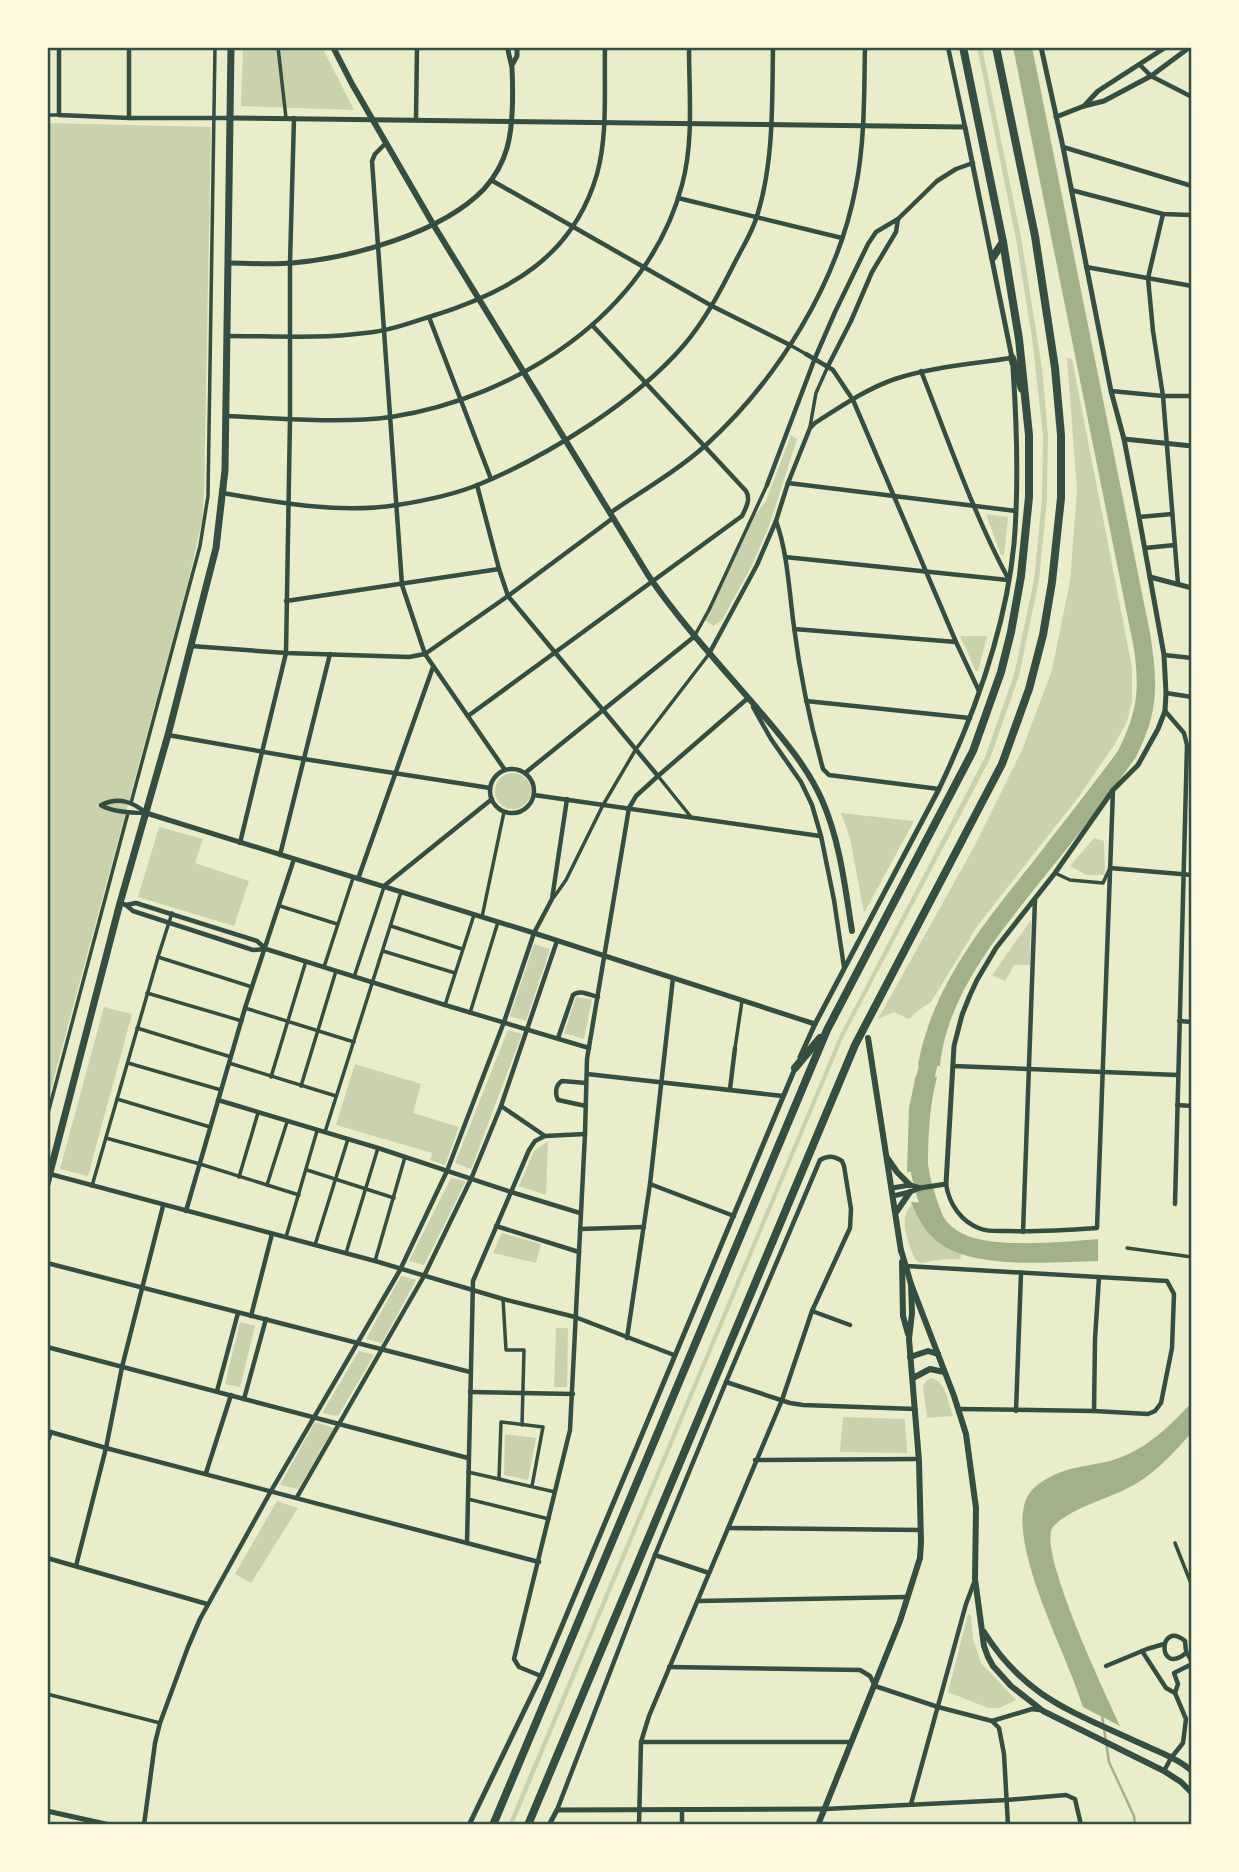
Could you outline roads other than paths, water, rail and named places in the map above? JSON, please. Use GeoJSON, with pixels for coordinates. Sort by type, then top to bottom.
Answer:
{"type":"FeatureCollection","features":[{"type":"Feature","properties":{"kind":"highway"},"geometry":{"type":"LineString","coordinates":[[493,1825],[827,1030],[973,751],[1001,672],[1021,576],[1029,497],[1029,435],[1019,339],[1003,242],[963,47]]}},
{"type":"Feature","properties":{"kind":"highway"},"geometry":{"type":"LineString","coordinates":[[528,1825],[855,1045],[1002,764],[1029,689],[1043,635],[1052,582],[1060,498],[1061,435],[1055,368],[1037,248],[996,47]]}},
{"type":"Feature","properties":{"kind":"highway"},"geometry":{"type":"LineString","coordinates":[[993,257],[1003,242]]}},
{"type":"Feature","properties":{"kind":"highway"},"geometry":{"type":"LineString","coordinates":[[1012,358],[1027,408]]}},
{"type":"Feature","properties":{"kind":"highway"},"geometry":{"type":"LineString","coordinates":[[795,1068],[827,1030]]}},
{"type":"Feature","properties":{"kind":"main road"},"geometry":{"type":"LineString","coordinates":[[47,1184],[216,548],[223,493],[226,416],[231,47]]}},
{"type":"Feature","properties":{"kind":"main road"},"geometry":{"type":"LineString","coordinates":[[333,47],[478,300],[652,582],[794,754],[821,798],[836,841],[852,931]]}},
{"type":"Feature","properties":{"kind":"main road"},"geometry":{"type":"LineString","coordinates":[[868,1038],[896,1213],[901,1250],[903,1315],[909,1339]]}},
{"type":"Feature","properties":{"kind":"main road"},"geometry":{"type":"LineString","coordinates":[[886,1154],[910,1189],[896,1213]]}},
{"type":"Feature","properties":{"kind":"main road"},"geometry":{"type":"LineString","coordinates":[[901,1250],[966,1434],[975,1508],[975,1579],[984,1646],[993,1666],[1011,1686],[1043,1710],[1164,1771],[1192,1793]]}},
{"type":"Feature","properties":{"kind":"main road"},"geometry":{"type":"LineString","coordinates":[[818,1825],[875,1686],[918,1566],[921,1530],[919,1459],[909,1339],[911,1284]]}},
{"type":"Feature","properties":{"kind":"main road"},"geometry":{"type":"LineString","coordinates":[[910,1357],[928,1351],[938,1354]]}},
{"type":"Feature","properties":{"kind":"main road"},"geometry":{"type":"LineString","coordinates":[[913,1378],[930,1369],[944,1372]]}},
{"type":"Feature","properties":{"kind":"main road"},"geometry":{"type":"LineString","coordinates":[[981,1627],[999,1655],[1015,1673],[1046,1698],[1171,1758],[1192,1771]]}},
{"type":"Feature","properties":{"kind":"street"},"geometry":{"type":"LineString","coordinates":[[59,47],[59,115]]}},
{"type":"Feature","properties":{"kind":"street"},"geometry":{"type":"LineString","coordinates":[[129,47],[130,118]]}},
{"type":"Feature","properties":{"kind":"street"},"geometry":{"type":"LineString","coordinates":[[131,803],[186,604],[206,518],[209,471],[215,47]]}},
{"type":"Feature","properties":{"kind":"street"},"geometry":{"type":"LineString","coordinates":[[278,47],[286,118]]}},
{"type":"Feature","properties":{"kind":"street"},"geometry":{"type":"LineString","coordinates":[[416,47],[416,119]]}},
{"type":"Feature","properties":{"kind":"street"},"geometry":{"type":"LineString","coordinates":[[228,263],[290,263],[328,258],[378,246],[433,224],[465,206],[491,180],[506,152],[511,121],[512,65],[508,47]]}},
{"type":"Feature","properties":{"kind":"street"},"geometry":{"type":"LineString","coordinates":[[512,65],[517,56],[517,47]]}},
{"type":"Feature","properties":{"kind":"street"},"geometry":{"type":"LineString","coordinates":[[227,336],[337,336],[383,331],[478,300],[529,272],[548,255],[573,225],[596,177],[604,122],[605,47]]}},
{"type":"Feature","properties":{"kind":"street"},"geometry":{"type":"LineString","coordinates":[[226,416],[290,419],[390,417],[462,400],[485,392],[524,371],[593,326],[624,294],[644,268],[678,198],[688,154],[689,47]]}},
{"type":"Feature","properties":{"kind":"street"},"geometry":{"type":"LineString","coordinates":[[223,493],[288,503],[347,507],[397,505],[477,485],[564,440],[646,383],[684,344],[712,306],[757,218],[769,163],[773,47]]}},
{"type":"Feature","properties":{"kind":"street"},"geometry":{"type":"LineString","coordinates":[[191,646],[286,653],[409,657],[425,654],[508,596],[705,446],[744,408],[790,345],[819,294],[842,238],[856,186],[864,126],[865,47]]}},
{"type":"Feature","properties":{"kind":"street"},"geometry":{"type":"LineString","coordinates":[[469,1825],[541,1675],[795,1068],[815,1024],[939,789],[970,718],[995,639],[1014,546],[1017,438],[1012,358],[948,47]]}},
{"type":"Feature","properties":{"kind":"street"},"geometry":{"type":"LineString","coordinates":[[1041,47],[1111,391],[1124,439],[1164,655],[1166,693],[1158,729],[1138,765],[1113,790],[1055,873],[996,948],[977,980],[962,1015],[954,1046],[946,1184],[951,1203],[961,1216],[973,1226],[988,1231],[1097,1228],[1113,790]]}},
{"type":"Feature","properties":{"kind":"street"},"geometry":{"type":"LineString","coordinates":[[1084,106],[1098,91],[1166,47]]}},
{"type":"Feature","properties":{"kind":"street"},"geometry":{"type":"LineString","coordinates":[[1056,117],[1104,101],[1151,76],[1190,47]]}},
{"type":"Feature","properties":{"kind":"street"},"geometry":{"type":"LineString","coordinates":[[1140,65],[1151,76],[1192,97]]}},
{"type":"Feature","properties":{"kind":"street"},"geometry":{"type":"LineString","coordinates":[[47,115],[965,127]]}},
{"type":"Feature","properties":{"kind":"street"},"geometry":{"type":"LineString","coordinates":[[240,843],[286,653],[294,118]]}},
{"type":"Feature","properties":{"kind":"street"},"geometry":{"type":"LineString","coordinates":[[386,143],[372,161],[402,585],[425,654],[505,770]]}},
{"type":"Feature","properties":{"kind":"street"},"geometry":{"type":"LineString","coordinates":[[1063,147],[1192,186]]}},
{"type":"Feature","properties":{"kind":"street"},"geometry":{"type":"LineString","coordinates":[[525,773],[695,635],[767,485],[815,358],[868,244],[876,232],[898,219],[937,181],[972,163]]}},
{"type":"Feature","properties":{"kind":"street"},"geometry":{"type":"LineString","coordinates":[[491,180],[712,306],[830,368],[853,400],[979,691]]}},
{"type":"Feature","properties":{"kind":"street"},"geometry":{"type":"LineString","coordinates":[[1072,190],[1163,214],[1191,215]]}},
{"type":"Feature","properties":{"kind":"street"},"geometry":{"type":"LineString","coordinates":[[678,198],[842,238]]}},
{"type":"Feature","properties":{"kind":"street"},"geometry":{"type":"LineString","coordinates":[[1163,214],[1148,278],[1163,396],[1178,584]]}},
{"type":"Feature","properties":{"kind":"street"},"geometry":{"type":"LineString","coordinates":[[144,1825],[160,1723],[207,1604],[400,1270],[447,1171],[504,1022],[534,933],[552,899],[566,880],[603,805],[636,748],[710,652],[757,565],[810,428],[816,393],[873,272],[896,232],[898,219]]}},
{"type":"Feature","properties":{"kind":"street"},"geometry":{"type":"LineString","coordinates":[[1086,267],[1192,286]]}},
{"type":"Feature","properties":{"kind":"street"},"geometry":{"type":"LineString","coordinates":[[429,317],[491,479]]}},
{"type":"Feature","properties":{"kind":"street"},"geometry":{"type":"LineString","coordinates":[[468,716],[742,516],[747,508],[746,491],[593,326]]}},
{"type":"Feature","properties":{"kind":"street"},"geometry":{"type":"LineString","coordinates":[[810,428],[853,400],[893,380],[921,371],[1012,358]]}},
{"type":"Feature","properties":{"kind":"street"},"geometry":{"type":"LineString","coordinates":[[921,371],[975,506],[1009,580]]}},
{"type":"Feature","properties":{"kind":"street"},"geometry":{"type":"LineString","coordinates":[[1111,391],[1192,396]]}},
{"type":"Feature","properties":{"kind":"street"},"geometry":{"type":"LineString","coordinates":[[1124,439],[1192,446]]}},
{"type":"Feature","properties":{"kind":"street"},"geometry":{"type":"LineString","coordinates":[[788,483],[1016,511]]}},
{"type":"Feature","properties":{"kind":"street"},"geometry":{"type":"LineString","coordinates":[[477,485],[508,596],[691,817]]}},
{"type":"Feature","properties":{"kind":"street"},"geometry":{"type":"LineString","coordinates":[[1139,517],[1172,514]]}},
{"type":"Feature","properties":{"kind":"street"},"geometry":{"type":"LineString","coordinates":[[776,521],[785,557],[806,701],[822,769],[829,775],[939,789]]}},
{"type":"Feature","properties":{"kind":"street"},"geometry":{"type":"LineString","coordinates":[[1145,548],[1175,545]]}},
{"type":"Feature","properties":{"kind":"street"},"geometry":{"type":"LineString","coordinates":[[785,557],[1009,580]]}},
{"type":"Feature","properties":{"kind":"street"},"geometry":{"type":"LineString","coordinates":[[286,601],[499,569]]}},
{"type":"Feature","properties":{"kind":"street"},"geometry":{"type":"LineString","coordinates":[[1150,577],[1192,588]]}},
{"type":"Feature","properties":{"kind":"street"},"geometry":{"type":"LineString","coordinates":[[794,629],[957,642]]}},
{"type":"Feature","properties":{"kind":"street"},"geometry":{"type":"LineString","coordinates":[[280,855],[330,654]]}},
{"type":"Feature","properties":{"kind":"street"},"geometry":{"type":"LineString","coordinates":[[1164,655],[1192,658]]}},
{"type":"Feature","properties":{"kind":"street"},"geometry":{"type":"LineString","coordinates":[[324,967],[337,924],[396,774],[433,666]]}},
{"type":"Feature","properties":{"kind":"street"},"geometry":{"type":"LineString","coordinates":[[1166,693],[1192,697]]}},
{"type":"Feature","properties":{"kind":"street"},"geometry":{"type":"LineString","coordinates":[[541,1675],[519,1667],[514,1658],[569,1439],[589,1048],[629,808],[636,796],[748,698],[764,729],[807,793],[821,836],[844,968]]}},
{"type":"Feature","properties":{"kind":"street"},"geometry":{"type":"LineString","coordinates":[[806,701],[970,718]]}},
{"type":"Feature","properties":{"kind":"street"},"geometry":{"type":"LineString","coordinates":[[1164,711],[1184,733],[1187,745],[1175,1204]]}},
{"type":"Feature","properties":{"kind":"street"},"geometry":{"type":"LineString","coordinates":[[168,735],[490,788]]}},
{"type":"Feature","properties":{"kind":"street"},"geometry":{"type":"LineString","coordinates":[[512,769],[525,773],[532,783],[534,795],[526,808],[512,813],[499,809],[492,799],[490,788],[495,777],[512,769]]}},
{"type":"Feature","properties":{"kind":"street"},"geometry":{"type":"LineString","coordinates":[[534,795],[821,836]]}},
{"type":"Feature","properties":{"kind":"street"},"geometry":{"type":"LineString","coordinates":[[354,977],[384,887],[492,799]]}},
{"type":"Feature","properties":{"kind":"street"},"geometry":{"type":"LineString","coordinates":[[552,899],[567,799]]}},
{"type":"Feature","properties":{"kind":"street"},"geometry":{"type":"LineString","coordinates":[[146,813],[128,813],[101,805],[121,800],[131,803],[146,813],[557,940],[815,1024]]}},
{"type":"Feature","properties":{"kind":"street"},"geometry":{"type":"LineString","coordinates":[[482,917],[505,811]]}},
{"type":"Feature","properties":{"kind":"street"},"geometry":{"type":"LineString","coordinates":[[47,1117],[128,813]]}},
{"type":"Feature","properties":{"kind":"street"},"geometry":{"type":"LineString","coordinates":[[186,1211],[230,1057],[294,859]]}},
{"type":"Feature","properties":{"kind":"street"},"geometry":{"type":"LineString","coordinates":[[1110,868],[1192,875]]}},
{"type":"Feature","properties":{"kind":"street"},"geometry":{"type":"LineString","coordinates":[[1055,873],[1070,880],[1103,883],[1110,868]]}},
{"type":"Feature","properties":{"kind":"street"},"geometry":{"type":"LineString","coordinates":[[325,1132],[401,892]]}},
{"type":"Feature","properties":{"kind":"street"},"geometry":{"type":"LineString","coordinates":[[1023,1232],[1035,899]]}},
{"type":"Feature","properties":{"kind":"street"},"geometry":{"type":"LineString","coordinates":[[123,904],[136,903],[172,914],[257,941],[266,949]]}},
{"type":"Feature","properties":{"kind":"street"},"geometry":{"type":"LineString","coordinates":[[123,904],[133,911],[253,950],[266,949],[589,1048]]}},
{"type":"Feature","properties":{"kind":"street"},"geometry":{"type":"LineString","coordinates":[[280,906],[337,924]]}},
{"type":"Feature","properties":{"kind":"street"},"geometry":{"type":"LineString","coordinates":[[92,1186],[172,914]]}},
{"type":"Feature","properties":{"kind":"street"},"geometry":{"type":"LineString","coordinates":[[445,1006],[474,915]]}},
{"type":"Feature","properties":{"kind":"street"},"geometry":{"type":"LineString","coordinates":[[470,1013],[498,922]]}},
{"type":"Feature","properties":{"kind":"street"},"geometry":{"type":"LineString","coordinates":[[391,926],[463,949]]}},
{"type":"Feature","properties":{"kind":"street"},"geometry":{"type":"LineString","coordinates":[[297,1497],[424,1276],[471,1180],[500,1106],[557,940]]}},
{"type":"Feature","properties":{"kind":"street"},"geometry":{"type":"LineString","coordinates":[[383,951],[455,973]]}},
{"type":"Feature","properties":{"kind":"street"},"geometry":{"type":"LineString","coordinates":[[158,957],[252,987]]}},
{"type":"Feature","properties":{"kind":"street"},"geometry":{"type":"LineString","coordinates":[[271,1077],[306,961]]}},
{"type":"Feature","properties":{"kind":"street"},"geometry":{"type":"LineString","coordinates":[[301,1086],[336,971]]}},
{"type":"Feature","properties":{"kind":"street"},"geometry":{"type":"LineString","coordinates":[[627,1338],[650,1185],[673,978]]}},
{"type":"Feature","properties":{"kind":"street"},"geometry":{"type":"LineString","coordinates":[[558,1038],[573,995],[581,992],[598,997]]}},
{"type":"Feature","properties":{"kind":"street"},"geometry":{"type":"LineString","coordinates":[[148,993],[242,1021]]}},
{"type":"Feature","properties":{"kind":"street"},"geometry":{"type":"LineString","coordinates":[[730,1089],[742,999]]}},
{"type":"Feature","properties":{"kind":"street"},"geometry":{"type":"LineString","coordinates":[[245,1009],[354,1042]]}},
{"type":"Feature","properties":{"kind":"street"},"geometry":{"type":"LineString","coordinates":[[1179,1021],[1192,1022]]}},
{"type":"Feature","properties":{"kind":"street"},"geometry":{"type":"LineString","coordinates":[[137,1028],[230,1057]]}},
{"type":"Feature","properties":{"kind":"street"},"geometry":{"type":"LineString","coordinates":[[128,1063],[221,1090]]}},
{"type":"Feature","properties":{"kind":"street"},"geometry":{"type":"LineString","coordinates":[[229,1063],[336,1096]]}},
{"type":"Feature","properties":{"kind":"street"},"geometry":{"type":"LineString","coordinates":[[953,1066],[1178,1075]]}},
{"type":"Feature","properties":{"kind":"street"},"geometry":{"type":"LineString","coordinates":[[587,1074],[783,1096]]}},
{"type":"Feature","properties":{"kind":"street"},"geometry":{"type":"LineString","coordinates":[[586,1083],[562,1081],[556,1091],[558,1100],[586,1106]]}},
{"type":"Feature","properties":{"kind":"street"},"geometry":{"type":"LineString","coordinates":[[117,1099],[211,1127]]}},
{"type":"Feature","properties":{"kind":"street"},"geometry":{"type":"LineString","coordinates":[[218,1100],[580,1213]]}},
{"type":"Feature","properties":{"kind":"street"},"geometry":{"type":"LineString","coordinates":[[1177,1105],[1192,1106]]}},
{"type":"Feature","properties":{"kind":"street"},"geometry":{"type":"LineString","coordinates":[[500,1106],[545,1136]]}},
{"type":"Feature","properties":{"kind":"street"},"geometry":{"type":"LineString","coordinates":[[239,1177],[258,1113]]}},
{"type":"Feature","properties":{"kind":"street"},"geometry":{"type":"LineString","coordinates":[[267,1185],[287,1122]]}},
{"type":"Feature","properties":{"kind":"street"},"geometry":{"type":"LineString","coordinates":[[286,1237],[317,1131]]}},
{"type":"Feature","properties":{"kind":"street"},"geometry":{"type":"LineString","coordinates":[[467,1543],[472,1289],[478,1268],[535,1141],[545,1136],[586,1134]]}},
{"type":"Feature","properties":{"kind":"street"},"geometry":{"type":"LineString","coordinates":[[105,1138],[299,1195]]}},
{"type":"Feature","properties":{"kind":"street"},"geometry":{"type":"LineString","coordinates":[[315,1245],[348,1139]]}},
{"type":"Feature","properties":{"kind":"street"},"geometry":{"type":"LineString","coordinates":[[346,1253],[378,1148]]}},
{"type":"Feature","properties":{"kind":"street"},"geometry":{"type":"LineString","coordinates":[[375,1261],[405,1157]]}},
{"type":"Feature","properties":{"kind":"street"},"geometry":{"type":"LineString","coordinates":[[550,1825],[726,1382],[820,1160],[834,1157],[842,1161],[844,1166],[850,1228],[812,1311],[782,1400],[649,1716],[641,1742],[639,1825]]}},
{"type":"Feature","properties":{"kind":"street"},"geometry":{"type":"LineString","coordinates":[[307,1170],[394,1198]]}},
{"type":"Feature","properties":{"kind":"street"},"geometry":{"type":"LineString","coordinates":[[50,1174],[575,1317],[674,1355]]}},
{"type":"Feature","properties":{"kind":"street"},"geometry":{"type":"LineString","coordinates":[[892,1192],[946,1184]]}},
{"type":"Feature","properties":{"kind":"street"},"geometry":{"type":"LineString","coordinates":[[650,1185],[734,1216]]}},
{"type":"Feature","properties":{"kind":"street"},"geometry":{"type":"LineString","coordinates":[[76,1566],[163,1206]]}},
{"type":"Feature","properties":{"kind":"street"},"geometry":{"type":"LineString","coordinates":[[496,1226],[579,1252]]}},
{"type":"Feature","properties":{"kind":"street"},"geometry":{"type":"LineString","coordinates":[[580,1229],[644,1227]]}},
{"type":"Feature","properties":{"kind":"street"},"geometry":{"type":"LineString","coordinates":[[251,1316],[272,1234]]}},
{"type":"Feature","properties":{"kind":"street"},"geometry":{"type":"LineString","coordinates":[[1127,1248],[1192,1256]]}},
{"type":"Feature","properties":{"kind":"street"},"geometry":{"type":"LineString","coordinates":[[47,1263],[470,1372]]}},
{"type":"Feature","properties":{"kind":"street"},"geometry":{"type":"LineString","coordinates":[[906,1266],[1167,1281],[1174,1294],[1172,1348],[1161,1403],[1155,1411],[1147,1414],[959,1409]]}},
{"type":"Feature","properties":{"kind":"street"},"geometry":{"type":"LineString","coordinates":[[1016,1411],[1021,1273]]}},
{"type":"Feature","properties":{"kind":"street"},"geometry":{"type":"LineString","coordinates":[[1094,1411],[1098,1277]]}},
{"type":"Feature","properties":{"kind":"street"},"geometry":{"type":"LineString","coordinates":[[503,1299],[506,1350],[524,1350],[522,1424]]}},
{"type":"Feature","properties":{"kind":"street"},"geometry":{"type":"LineString","coordinates":[[812,1311],[850,1325]]}},
{"type":"Feature","properties":{"kind":"street"},"geometry":{"type":"LineString","coordinates":[[217,1391],[238,1313]]}},
{"type":"Feature","properties":{"kind":"street"},"geometry":{"type":"LineString","coordinates":[[244,1399],[266,1319]]}},
{"type":"Feature","properties":{"kind":"street"},"geometry":{"type":"LineString","coordinates":[[47,1347],[468,1458]]}},
{"type":"Feature","properties":{"kind":"street"},"geometry":{"type":"LineString","coordinates":[[726,1382],[803,1405],[915,1409]]}},
{"type":"Feature","properties":{"kind":"street"},"geometry":{"type":"LineString","coordinates":[[470,1392],[573,1394]]}},
{"type":"Feature","properties":{"kind":"street"},"geometry":{"type":"LineString","coordinates":[[206,1473],[231,1395]]}},
{"type":"Feature","properties":{"kind":"street"},"geometry":{"type":"LineString","coordinates":[[499,1478],[501,1422],[543,1427],[532,1486]]}},
{"type":"Feature","properties":{"kind":"street"},"geometry":{"type":"LineString","coordinates":[[47,1443],[49,1431],[538,1562]]}},
{"type":"Feature","properties":{"kind":"street"},"geometry":{"type":"LineString","coordinates":[[755,1460],[919,1459]]}},
{"type":"Feature","properties":{"kind":"street"},"geometry":{"type":"LineString","coordinates":[[468,1472],[555,1492]]}},
{"type":"Feature","properties":{"kind":"street"},"geometry":{"type":"LineString","coordinates":[[467,1499],[549,1520]]}},
{"type":"Feature","properties":{"kind":"street"},"geometry":{"type":"LineString","coordinates":[[727,1528],[921,1530]]}},
{"type":"Feature","properties":{"kind":"street"},"geometry":{"type":"LineString","coordinates":[[1175,1543],[1192,1586]]}},
{"type":"Feature","properties":{"kind":"street"},"geometry":{"type":"LineString","coordinates":[[656,1555],[709,1573]]}},
{"type":"Feature","properties":{"kind":"street"},"geometry":{"type":"LineString","coordinates":[[47,1558],[207,1604]]}},
{"type":"Feature","properties":{"kind":"street"},"geometry":{"type":"LineString","coordinates":[[911,1804],[975,1579]]}},
{"type":"Feature","properties":{"kind":"street"},"geometry":{"type":"LineString","coordinates":[[698,1601],[908,1597]]}},
{"type":"Feature","properties":{"kind":"street"},"geometry":{"type":"LineString","coordinates":[[1175,1693],[1178,1684],[1174,1673],[1192,1663],[1186,1653],[1185,1641],[1180,1636],[1167,1639],[1164,1644],[1164,1650],[1172,1658],[1180,1658],[1186,1653]]}},
{"type":"Feature","properties":{"kind":"street"},"geometry":{"type":"LineString","coordinates":[[1106,1666],[1164,1644]]}},
{"type":"Feature","properties":{"kind":"street"},"geometry":{"type":"LineString","coordinates":[[1142,1651],[1166,1688],[1175,1693],[1186,1719],[1183,1743],[1164,1771]]}},
{"type":"Feature","properties":{"kind":"street"},"geometry":{"type":"LineString","coordinates":[[669,1667],[860,1670],[870,1676],[875,1686],[992,1721],[999,1728],[1004,1754],[1007,1825]]}},
{"type":"Feature","properties":{"kind":"street"},"geometry":{"type":"LineString","coordinates":[[47,1695],[160,1723]]}},
{"type":"Feature","properties":{"kind":"street"},"geometry":{"type":"LineString","coordinates":[[992,1721],[1032,1709],[1043,1710]]}},
{"type":"Feature","properties":{"kind":"street"},"geometry":{"type":"LineString","coordinates":[[641,1742],[851,1742]]}},
{"type":"Feature","properties":{"kind":"street"},"geometry":{"type":"LineString","coordinates":[[556,1810],[824,1809],[1066,1795],[1075,1799],[1081,1825]]}},
{"type":"Feature","properties":{"kind":"street"},"geometry":{"type":"LineString","coordinates":[[682,1810],[682,1825]]}},
{"type":"Feature","properties":{"kind":"street"},"geometry":{"type":"LineString","coordinates":[[47,1811],[110,1825]]}},
{"type":"Feature","properties":{"kind":"waterway"},"geometry":{"type":"LineString","coordinates":[[921,1098],[933,1043]]}},
{"type":"Feature","properties":{"kind":"waterway"},"geometry":{"type":"LineString","coordinates":[[918,1146],[923,1184],[937,1223]]}},
{"type":"Feature","properties":{"kind":"waterway"},"geometry":{"type":"LineString","coordinates":[[1102,1715],[1109,1762],[1134,1816],[1135,1825]]}}]}
